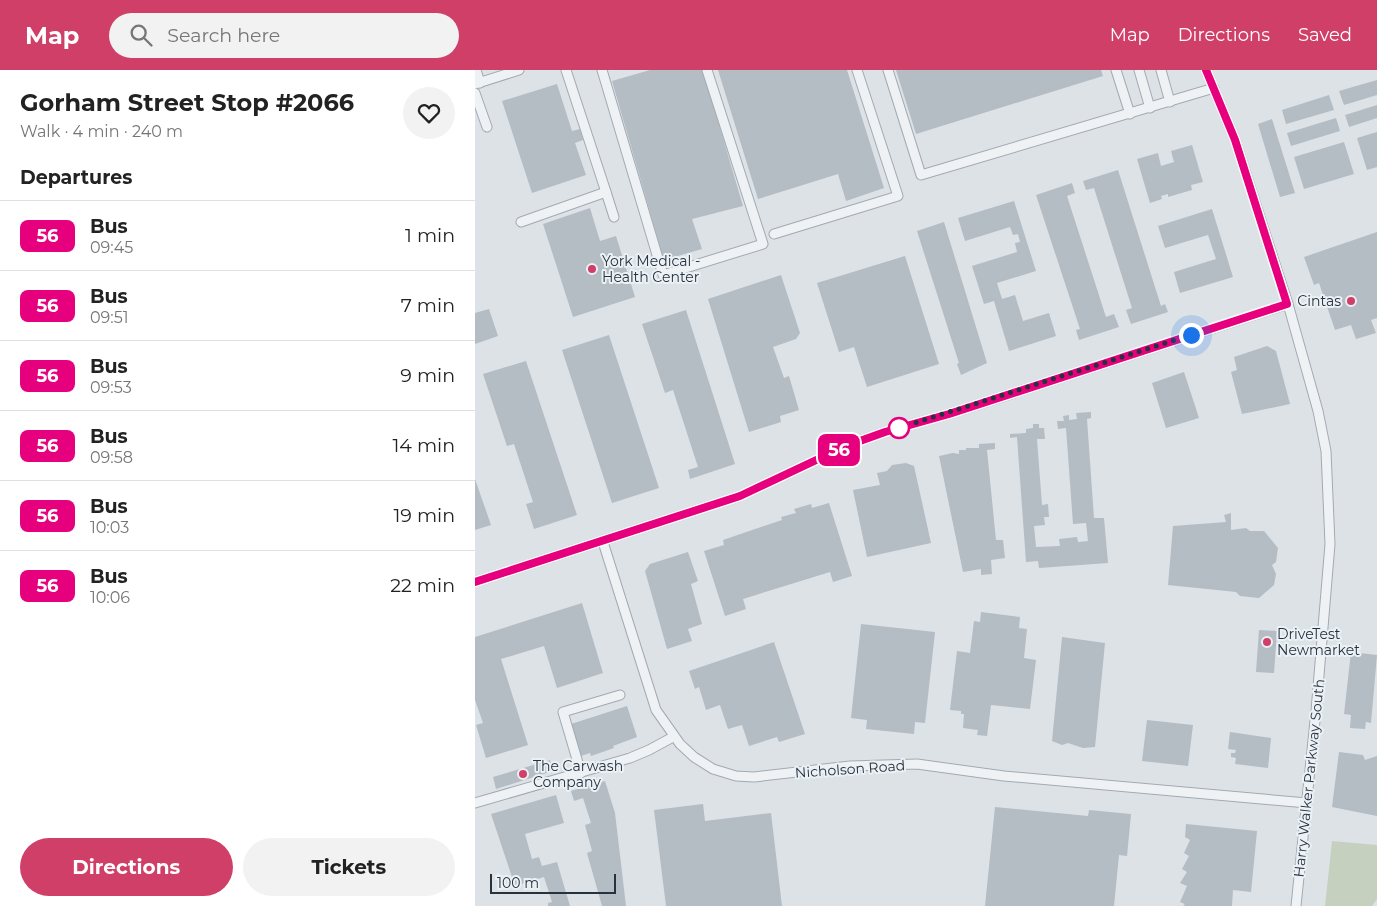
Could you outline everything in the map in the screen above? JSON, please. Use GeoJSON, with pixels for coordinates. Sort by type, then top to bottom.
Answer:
{"type":"FeatureCollection","features":[{"type":"Feature","properties":{"kind":"street"},"geometry":{"type":"LineString","coordinates":[[476,70],[477,83],[519,70]]}},
{"type":"Feature","properties":{"kind":"street"},"geometry":{"type":"LineString","coordinates":[[566,70],[614,217]]}},
{"type":"Feature","properties":{"kind":"street"},"geometry":{"type":"LineString","coordinates":[[602,70],[663,275],[763,244],[707,70]]}},
{"type":"Feature","properties":{"kind":"street"},"geometry":{"type":"LineString","coordinates":[[774,234],[898,196],[857,70]]}},
{"type":"Feature","properties":{"kind":"street"},"geometry":{"type":"LineString","coordinates":[[888,70],[921,175],[1215,88]]}},
{"type":"Feature","properties":{"kind":"street"},"geometry":{"type":"LineString","coordinates":[[1116,70],[1130,114]]}},
{"type":"Feature","properties":{"kind":"street"},"geometry":{"type":"LineString","coordinates":[[1139,70],[1150,108]]}},
{"type":"Feature","properties":{"kind":"street"},"geometry":{"type":"LineString","coordinates":[[1161,70],[1170,102]]}},
{"type":"Feature","properties":{"kind":"street","name":"Harry Walker Parkway South"},"geometry":{"type":"LineString","coordinates":[[1206,70],[1235,140],[1287,304],[1318,411],[1326,451],[1330,544],[1296,906]]}},
{"type":"Feature","properties":{"kind":"street"},"geometry":{"type":"LineString","coordinates":[[475,93],[487,127]]}},
{"type":"Feature","properties":{"kind":"street"},"geometry":{"type":"LineString","coordinates":[[521,222],[606,192]]}},
{"type":"Feature","properties":{"kind":"street"},"geometry":{"type":"LineString","coordinates":[[475,582],[740,496],[846,446],[885,432],[949,414],[1287,304]]}},
{"type":"Feature","properties":{"kind":"street","name":"Nicholson Road"},"geometry":{"type":"LineString","coordinates":[[603,542],[656,710],[673,737],[700,761],[713,769],[736,776],[754,777],[850,766],[917,764],[1004,776],[1307,803]]}},
{"type":"Feature","properties":{"kind":"street"},"geometry":{"type":"LineString","coordinates":[[581,773],[563,712],[620,695]]}},
{"type":"Feature","properties":{"kind":"street"},"geometry":{"type":"LineString","coordinates":[[475,803],[581,773],[649,750],[673,737]]}},
{"type":"Feature","properties":{"kind":"green space"},"geometry":{"type":"Polygon","coordinates":[[[1332,841],[1377,845],[1377,899],[1372,906],[1325,906],[1332,841]]]}},
{"type":"Feature","properties":{"kind":"building"},"geometry":{"type":"Polygon","coordinates":[[[650,70],[703,70],[743,206],[692,219],[702,249],[664,260],[612,81],[650,70]]]}},
{"type":"Feature","properties":{"kind":"building"},"geometry":{"type":"Polygon","coordinates":[[[718,70],[847,70],[884,188],[846,201],[838,174],[758,199],[718,70]]]}},
{"type":"Feature","properties":{"kind":"building"},"geometry":{"type":"Polygon","coordinates":[[[896,70],[1101,70],[1103,76],[916,134],[896,70]]]}},
{"type":"Feature","properties":{"kind":"building"},"geometry":{"type":"Polygon","coordinates":[[[1377,80],[1377,95],[1344,105],[1339,91],[1377,80]]]}},
{"type":"Feature","properties":{"kind":"building"},"geometry":{"type":"Polygon","coordinates":[[[557,84],[572,131],[580,129],[583,140],[575,143],[586,175],[532,193],[502,101],[557,84]]]}},
{"type":"Feature","properties":{"kind":"building"},"geometry":{"type":"Polygon","coordinates":[[[1329,95],[1334,110],[1286,124],[1282,110],[1329,95]]]}},
{"type":"Feature","properties":{"kind":"building"},"geometry":{"type":"Polygon","coordinates":[[[1377,105],[1377,118],[1349,127],[1345,115],[1377,105]]]}},
{"type":"Feature","properties":{"kind":"building"},"geometry":{"type":"Polygon","coordinates":[[[1336,118],[1340,131],[1291,146],[1287,133],[1336,118]]]}},
{"type":"Feature","properties":{"kind":"building"},"geometry":{"type":"Polygon","coordinates":[[[1272,119],[1295,193],[1280,197],[1258,124],[1272,119]]]}},
{"type":"Feature","properties":{"kind":"building"},"geometry":{"type":"Polygon","coordinates":[[[1377,132],[1377,167],[1367,170],[1357,138],[1377,132]]]}},
{"type":"Feature","properties":{"kind":"building"},"geometry":{"type":"Polygon","coordinates":[[[1344,142],[1354,174],[1304,189],[1294,157],[1344,142]]]}},
{"type":"Feature","properties":{"kind":"building"},"geometry":{"type":"Polygon","coordinates":[[[1192,145],[1203,182],[1191,185],[1192,190],[1168,197],[1168,194],[1161,196],[1162,199],[1150,203],[1137,159],[1158,153],[1161,166],[1174,162],[1171,151],[1192,145]]]}},
{"type":"Feature","properties":{"kind":"building"},"geometry":{"type":"Polygon","coordinates":[[[1118,170],[1161,306],[1165,304],[1168,312],[1131,324],[1126,310],[1132,308],[1094,188],[1086,190],[1083,181],[1118,170]]]}},
{"type":"Feature","properties":{"kind":"building"},"geometry":{"type":"Polygon","coordinates":[[[1072,183],[1075,193],[1067,196],[1106,317],[1114,314],[1119,327],[1079,340],[1076,330],[1080,329],[1036,195],[1072,183]]]}},
{"type":"Feature","properties":{"kind":"building"},"geometry":{"type":"Polygon","coordinates":[[[1014,201],[1036,271],[997,283],[1002,299],[1015,295],[1023,321],[1049,313],[1056,336],[1009,351],[994,301],[984,304],[972,266],[1017,252],[1015,243],[1020,242],[1018,234],[1013,235],[1010,227],[965,241],[958,218],[1014,201]]]}},
{"type":"Feature","properties":{"kind":"building","name":"York Medical - Health Center"},"geometry":{"type":"Polygon","coordinates":[[[590,208],[600,241],[616,236],[635,297],[573,317],[543,224],[590,208]]]}},
{"type":"Feature","properties":{"kind":"building"},"geometry":{"type":"Polygon","coordinates":[[[1212,209],[1233,277],[1180,293],[1174,272],[1216,259],[1208,235],[1165,248],[1158,226],[1212,209]]]}},
{"type":"Feature","properties":{"kind":"building"},"geometry":{"type":"Polygon","coordinates":[[[944,222],[987,363],[961,375],[957,364],[959,363],[917,231],[944,222]]]}},
{"type":"Feature","properties":{"kind":"building","name":"Cintas"},"geometry":{"type":"Polygon","coordinates":[[[1377,232],[1377,318],[1371,320],[1376,333],[1356,339],[1351,325],[1335,330],[1319,283],[1314,285],[1304,257],[1377,232]]]}},
{"type":"Feature","properties":{"kind":"building"},"geometry":{"type":"Polygon","coordinates":[[[905,256],[939,364],[867,387],[854,347],[839,352],[817,283],[905,256]]]}},
{"type":"Feature","properties":{"kind":"building"},"geometry":{"type":"Polygon","coordinates":[[[781,275],[800,333],[796,339],[773,347],[784,378],[789,376],[799,410],[780,416],[781,422],[749,432],[708,299],[781,275]]]}},
{"type":"Feature","properties":{"kind":"building"},"geometry":{"type":"Polygon","coordinates":[[[489,309],[498,336],[475,344],[475,313],[489,309]]]}},
{"type":"Feature","properties":{"kind":"building"},"geometry":{"type":"Polygon","coordinates":[[[686,310],[735,464],[690,479],[688,470],[698,467],[673,390],[665,393],[642,324],[686,310]]]}},
{"type":"Feature","properties":{"kind":"building"},"geometry":{"type":"Polygon","coordinates":[[[609,335],[659,488],[612,503],[562,350],[609,335]]]}},
{"type":"Feature","properties":{"kind":"building"},"geometry":{"type":"Polygon","coordinates":[[[1267,346],[1276,351],[1290,404],[1242,414],[1231,372],[1237,370],[1234,357],[1267,346]]]}},
{"type":"Feature","properties":{"kind":"building"},"geometry":{"type":"Polygon","coordinates":[[[526,361],[577,515],[534,529],[526,504],[533,502],[514,444],[507,446],[483,374],[526,361]]]}},
{"type":"Feature","properties":{"kind":"building"},"geometry":{"type":"Polygon","coordinates":[[[1184,372],[1199,418],[1166,428],[1152,383],[1184,372]]]}},
{"type":"Feature","properties":{"kind":"building"},"geometry":{"type":"Polygon","coordinates":[[[1091,412],[1091,418],[1087,419],[1094,518],[1104,518],[1108,563],[1039,568],[1038,561],[1026,562],[1017,437],[1010,438],[1010,434],[1026,433],[1026,429],[1033,428],[1033,424],[1039,424],[1039,428],[1044,428],[1045,439],[1037,439],[1042,505],[1048,504],[1049,517],[1044,517],[1045,525],[1034,526],[1036,547],[1060,546],[1059,539],[1077,537],[1078,542],[1088,541],[1086,523],[1073,524],[1066,428],[1058,429],[1057,421],[1064,421],[1063,416],[1069,415],[1069,420],[1077,419],[1076,413],[1091,412]]]}},
{"type":"Feature","properties":{"kind":"building"},"geometry":{"type":"Polygon","coordinates":[[[995,443],[995,449],[987,450],[996,540],[1003,540],[1005,558],[991,560],[992,574],[981,575],[981,569],[963,572],[939,456],[953,453],[959,454],[959,450],[966,450],[966,448],[979,448],[979,444],[995,443]]]}},
{"type":"Feature","properties":{"kind":"building"},"geometry":{"type":"Polygon","coordinates":[[[906,463],[914,466],[931,543],[867,557],[853,490],[880,485],[877,473],[887,471],[892,465],[906,463]]]}},
{"type":"Feature","properties":{"kind":"building"},"geometry":{"type":"Polygon","coordinates":[[[475,479],[491,525],[475,530],[475,479]]]}},
{"type":"Feature","properties":{"kind":"building"},"geometry":{"type":"Polygon","coordinates":[[[829,503],[852,576],[833,582],[830,572],[743,599],[746,609],[725,616],[704,551],[724,545],[723,540],[782,520],[781,517],[796,513],[794,509],[811,504],[812,508],[829,503]]]}},
{"type":"Feature","properties":{"kind":"building"},"geometry":{"type":"Polygon","coordinates":[[[1231,513],[1231,530],[1246,528],[1250,531],[1264,531],[1278,548],[1276,562],[1272,565],[1276,574],[1274,585],[1259,598],[1240,596],[1236,592],[1168,585],[1173,526],[1226,522],[1224,515],[1231,513]]]}},
{"type":"Feature","properties":{"kind":"building"},"geometry":{"type":"Polygon","coordinates":[[[688,552],[698,581],[691,584],[702,624],[688,629],[692,641],[667,649],[645,571],[650,564],[688,552]]]}},
{"type":"Feature","properties":{"kind":"building"},"geometry":{"type":"Polygon","coordinates":[[[582,603],[603,673],[557,688],[544,646],[501,659],[528,745],[486,758],[476,725],[483,723],[475,700],[475,637],[582,603]]]}},
{"type":"Feature","properties":{"kind":"building"},"geometry":{"type":"Polygon","coordinates":[[[981,612],[1020,617],[1019,628],[1027,629],[1024,658],[1036,660],[1030,709],[991,705],[987,736],[977,735],[978,730],[963,728],[964,714],[961,714],[961,711],[950,710],[957,651],[970,653],[974,621],[980,622],[981,612]]]}},
{"type":"Feature","properties":{"kind":"building"},"geometry":{"type":"Polygon","coordinates":[[[861,624],[935,632],[925,723],[915,722],[914,734],[866,729],[867,720],[851,718],[861,624]]]}},
{"type":"Feature","properties":{"kind":"building","name":"DriveTest Newmarket"},"geometry":{"type":"Polygon","coordinates":[[[1259,630],[1277,631],[1274,673],[1256,672],[1259,630]]]}},
{"type":"Feature","properties":{"kind":"building"},"geometry":{"type":"Polygon","coordinates":[[[1062,637],[1105,643],[1095,747],[1083,748],[1068,743],[1062,745],[1052,741],[1062,637]]]}},
{"type":"Feature","properties":{"kind":"building"},"geometry":{"type":"Polygon","coordinates":[[[774,642],[805,734],[779,742],[777,737],[749,746],[742,725],[728,729],[720,705],[706,710],[699,687],[695,689],[689,671],[774,642]]]}},
{"type":"Feature","properties":{"kind":"building"},"geometry":{"type":"Polygon","coordinates":[[[1351,652],[1377,655],[1371,723],[1366,722],[1365,729],[1350,728],[1351,715],[1344,714],[1351,652]]]}},
{"type":"Feature","properties":{"kind":"building"},"geometry":{"type":"Polygon","coordinates":[[[627,706],[637,737],[591,756],[590,753],[578,757],[568,725],[627,706]]]}},
{"type":"Feature","properties":{"kind":"building"},"geometry":{"type":"Polygon","coordinates":[[[1147,720],[1193,725],[1188,766],[1142,761],[1147,720]]]}},
{"type":"Feature","properties":{"kind":"building"},"geometry":{"type":"Polygon","coordinates":[[[1230,732],[1271,738],[1268,768],[1235,764],[1236,758],[1231,757],[1231,753],[1235,753],[1236,750],[1228,749],[1230,732]]]}},
{"type":"Feature","properties":{"kind":"building"},"geometry":{"type":"Polygon","coordinates":[[[1339,752],[1363,755],[1365,760],[1377,756],[1377,816],[1332,807],[1339,752]]]}},
{"type":"Feature","properties":{"kind":"building","name":"The Carwash Company"},"geometry":{"type":"Polygon","coordinates":[[[550,760],[553,771],[496,789],[493,777],[550,760]]]}},
{"type":"Feature","properties":{"kind":"building"},"geometry":{"type":"Polygon","coordinates":[[[605,781],[615,813],[626,906],[602,906],[587,853],[592,851],[585,825],[591,823],[583,798],[574,801],[571,791],[605,781]]]}},
{"type":"Feature","properties":{"kind":"building"},"geometry":{"type":"Polygon","coordinates":[[[556,795],[564,823],[525,834],[532,859],[539,857],[542,866],[557,862],[570,906],[548,906],[548,903],[552,902],[544,877],[515,886],[491,814],[556,795]]]}},
{"type":"Feature","properties":{"kind":"building"},"geometry":{"type":"Polygon","coordinates":[[[703,804],[705,821],[771,813],[782,906],[666,906],[654,810],[703,804]]]}},
{"type":"Feature","properties":{"kind":"building"},"geometry":{"type":"Polygon","coordinates":[[[995,807],[1088,816],[1089,810],[1131,814],[1127,856],[1119,855],[1114,906],[985,906],[995,807]]]}},
{"type":"Feature","properties":{"kind":"building"},"geometry":{"type":"Polygon","coordinates":[[[1186,824],[1257,831],[1251,892],[1233,890],[1232,906],[1183,906],[1185,904],[1180,902],[1187,886],[1180,883],[1187,872],[1182,869],[1189,856],[1184,853],[1190,840],[1185,837],[1186,824]]]}},
{"type":"Feature","properties":{"kind":"bus line","name":"56"},"geometry":{"type":"LineString","coordinates":[[475,582],[681,517],[740,496],[769,484],[846,446],[885,432],[949,414],[1287,304],[1235,140],[1206,70]]}},
{"type":"Feature","properties":{"kind":"place","name":"York Medical - Health Center"},"geometry":{"type":"Point","coordinates":[592,269]}},
{"type":"Feature","properties":{"kind":"place","name":"Cintas"},"geometry":{"type":"Point","coordinates":[1351,301]}},
{"type":"Feature","properties":{"kind":"place","name":"DriveTest Newmarket"},"geometry":{"type":"Point","coordinates":[1267,642]}},
{"type":"Feature","properties":{"kind":"place","name":"The Carwash Company"},"geometry":{"type":"Point","coordinates":[523,774]}},
{"type":"Feature","properties":{"kind":"route"},"geometry":{"type":"LineString","coordinates":[[899,428],[949,414],[1191,335]]}}]}
